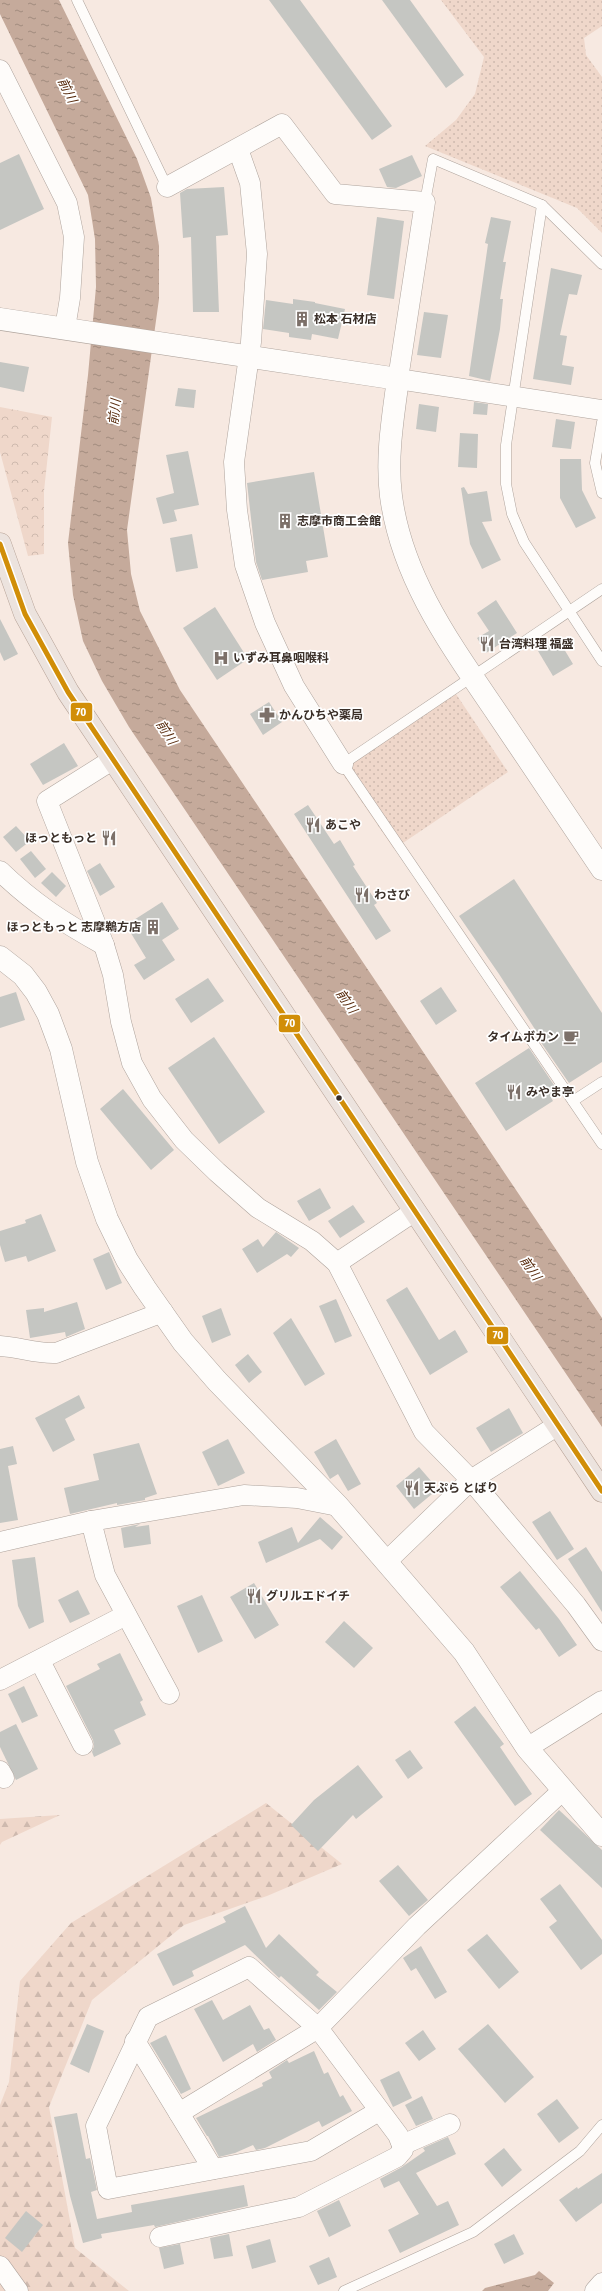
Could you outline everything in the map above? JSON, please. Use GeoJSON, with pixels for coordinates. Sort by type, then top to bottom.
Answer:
{"type":"FeatureCollection","features":[{"type":"Feature","properties":{"kind":"main road"},"geometry":{"type":"LineString","coordinates":[[0,544],[25,614],[43,650],[112,760],[602,1491]]}},
{"type":"Feature","properties":{"kind":"street"},"geometry":{"type":"LineString","coordinates":[[0,70],[67,204],[74,237],[69,329]]}},
{"type":"Feature","properties":{"kind":"street"},"geometry":{"type":"LineString","coordinates":[[167,187],[282,124],[335,194],[425,202],[398,379],[390,452],[390,495],[399,537],[417,585],[442,630],[602,869]]}},
{"type":"Feature","properties":{"kind":"street"},"geometry":{"type":"LineString","coordinates":[[238,149],[250,183],[257,254],[251,342],[234,462],[237,510],[245,565],[265,623],[294,686],[343,764]]}},
{"type":"Feature","properties":{"kind":"street"},"geometry":{"type":"LineString","coordinates":[[0,319],[602,410]]}},
{"type":"Feature","properties":{"kind":"street"},"geometry":{"type":"LineString","coordinates":[[112,760],[47,801],[104,945],[113,976],[121,1022],[132,1063],[152,1099],[184,1140],[217,1172],[258,1208],[312,1241],[337,1263],[424,1432],[471,1480],[576,1605],[602,1641]]}},
{"type":"Feature","properties":{"kind":"street"},"geometry":{"type":"LineString","coordinates":[[0,871],[21,891],[60,921],[104,945]]}},
{"type":"Feature","properties":{"kind":"street"},"geometry":{"type":"LineString","coordinates":[[0,957],[23,975],[36,992],[48,1014],[61,1049],[87,1162],[107,1219],[127,1260],[183,1342],[217,1381],[338,1506],[387,1561],[464,1652],[527,1748],[562,1791],[602,1835]]}},
{"type":"Feature","properties":{"kind":"street"},"geometry":{"type":"LineString","coordinates":[[337,1263],[415,1211]]}},
{"type":"Feature","properties":{"kind":"street"},"geometry":{"type":"LineString","coordinates":[[0,1346],[17,1347],[45,1354],[56,1353],[163,1312]]}},
{"type":"Feature","properties":{"kind":"street"},"geometry":{"type":"LineString","coordinates":[[387,1561],[471,1480],[558,1425]]}},
{"type":"Feature","properties":{"kind":"street"},"geometry":{"type":"LineString","coordinates":[[0,1542],[91,1521],[244,1495],[297,1498],[338,1506]]}},
{"type":"Feature","properties":{"kind":"street"},"geometry":{"type":"LineString","coordinates":[[91,1521],[105,1576],[169,1694]]}},
{"type":"Feature","properties":{"kind":"street"},"geometry":{"type":"LineString","coordinates":[[0,1680],[40,1661],[126,1615]]}},
{"type":"Feature","properties":{"kind":"street"},"geometry":{"type":"LineString","coordinates":[[40,1661],[83,1744]]}},
{"type":"Feature","properties":{"kind":"street"},"geometry":{"type":"LineString","coordinates":[[527,1748],[602,1701]]}},
{"type":"Feature","properties":{"kind":"street"},"geometry":{"type":"LineString","coordinates":[[179,2113],[318,2028],[417,1926],[562,1791]]}},
{"type":"Feature","properties":{"kind":"street"},"geometry":{"type":"LineString","coordinates":[[160,2237],[299,2207],[397,2156],[403,2150],[398,2135],[318,2028],[249,1967],[148,2017],[135,2041],[96,2126],[108,2189],[311,2151],[379,2111]]}},
{"type":"Feature","properties":{"kind":"street"},"geometry":{"type":"LineString","coordinates":[[135,2041],[213,2169]]}},
{"type":"Feature","properties":{"kind":"street"},"geometry":{"type":"LineString","coordinates":[[402,2145],[450,2124]]}},
{"type":"Feature","properties":{"kind":"street"},"geometry":{"type":"LineString","coordinates":[[0,2266],[18,2291]]}},
{"type":"Feature","properties":{"kind":"street"},"geometry":{"type":"LineString","coordinates":[[595,2291],[602,2283]]}},
{"type":"Feature","properties":{"kind":"lane"},"geometry":{"type":"LineString","coordinates":[[77,0],[167,187]]}},
{"type":"Feature","properties":{"kind":"lane"},"geometry":{"type":"LineString","coordinates":[[425,202],[433,159],[542,205],[602,264]]}},
{"type":"Feature","properties":{"kind":"lane"},"geometry":{"type":"LineString","coordinates":[[542,205],[506,445],[506,484],[512,514],[524,542],[568,612],[602,661]]}},
{"type":"Feature","properties":{"kind":"lane"},"geometry":{"type":"LineString","coordinates":[[602,422],[595,463],[602,493]]}},
{"type":"Feature","properties":{"kind":"lane"},"geometry":{"type":"LineString","coordinates":[[602,589],[343,764],[602,1144]]}},
{"type":"Feature","properties":{"kind":"lane"},"geometry":{"type":"LineString","coordinates":[[573,1101],[602,1082]]}},
{"type":"Feature","properties":{"kind":"lane"},"geometry":{"type":"LineString","coordinates":[[344,2291],[473,2232],[580,2151],[602,2125]]}},
{"type":"Feature","properties":{"kind":"green space"},"geometry":{"type":"Polygon","coordinates":[[[441,0],[602,0],[602,26],[584,38],[586,55],[602,77],[602,233],[577,208],[425,146],[456,120],[475,94],[484,57],[441,0]]]}},
{"type":"Feature","properties":{"kind":"green space"},"geometry":{"type":"Polygon","coordinates":[[[0,407],[52,417],[44,491],[44,554],[28,556],[0,452],[0,407]]]}},
{"type":"Feature","properties":{"kind":"green space"},"geometry":{"type":"Polygon","coordinates":[[[454,691],[508,772],[394,849],[340,770],[454,691]]]}},
{"type":"Feature","properties":{"kind":"green space"},"geometry":{"type":"Polygon","coordinates":[[[266,1803],[342,1864],[267,1896],[184,1925],[92,2000],[49,2107],[75,2248],[129,2291],[0,2291],[0,2105],[9,2082],[20,1981],[71,1923],[266,1803]]]}},
{"type":"Feature","properties":{"kind":"green space"},"geometry":{"type":"Polygon","coordinates":[[[60,1815],[2,1842],[0,1845],[0,1819],[60,1815]]]}},
{"type":"Feature","properties":{"kind":"water","name":"前川"},"geometry":{"type":"Polygon","coordinates":[[[0,0],[59,0],[137,159],[151,198],[159,246],[159,299],[127,530],[131,574],[140,611],[180,690],[602,1318],[602,1427],[129,727],[102,681],[83,641],[73,595],[68,543],[88,375],[96,287],[95,239],[88,195],[0,14],[0,0]]]}},
{"type":"Feature","properties":{"kind":"water"},"geometry":{"type":"Polygon","coordinates":[[[539,2271],[554,2283],[548,2291],[482,2291],[485,2288],[535,2275],[539,2271]]]}},
{"type":"Feature","properties":{"kind":"building"},"geometry":{"type":"Polygon","coordinates":[[[269,0],[300,0],[392,126],[372,140],[269,0]]]}},
{"type":"Feature","properties":{"kind":"building"},"geometry":{"type":"Polygon","coordinates":[[[382,0],[410,0],[464,75],[446,88],[382,0]]]}},
{"type":"Feature","properties":{"kind":"building"},"geometry":{"type":"Polygon","coordinates":[[[19,154],[44,209],[0,230],[0,163],[19,154]]]}},
{"type":"Feature","properties":{"kind":"building"},"geometry":{"type":"Polygon","coordinates":[[[412,155],[422,176],[396,188],[387,187],[379,169],[412,155]]]}},
{"type":"Feature","properties":{"kind":"building"},"geometry":{"type":"Polygon","coordinates":[[[224,187],[228,235],[216,236],[219,312],[193,312],[191,237],[183,238],[180,193],[187,189],[224,187]]]}},
{"type":"Feature","properties":{"kind":"building"},"geometry":{"type":"Polygon","coordinates":[[[377,217],[404,221],[394,299],[367,295],[377,217]]]}},
{"type":"Feature","properties":{"kind":"building"},"geometry":{"type":"Polygon","coordinates":[[[491,217],[511,221],[503,262],[506,262],[500,299],[503,299],[500,329],[490,381],[469,376],[488,244],[485,243],[491,217]]]}},
{"type":"Feature","properties":{"kind":"building"},"geometry":{"type":"Polygon","coordinates":[[[551,268],[582,275],[577,295],[569,294],[560,335],[567,336],[562,365],[574,367],[571,385],[533,379],[551,268]]]}},
{"type":"Feature","properties":{"kind":"building"},"geometry":{"type":"Polygon","coordinates":[[[293,299],[315,302],[345,309],[338,339],[312,334],[311,340],[289,337],[289,333],[263,329],[266,300],[293,304],[293,299]]]}},
{"type":"Feature","properties":{"kind":"building"},"geometry":{"type":"Polygon","coordinates":[[[424,312],[448,315],[441,358],[417,355],[424,312]]]}},
{"type":"Feature","properties":{"kind":"building"},"geometry":{"type":"Polygon","coordinates":[[[0,362],[29,367],[24,392],[0,387],[0,362]]]}},
{"type":"Feature","properties":{"kind":"building"},"geometry":{"type":"Polygon","coordinates":[[[178,388],[196,390],[194,408],[175,406],[178,388]]]}},
{"type":"Feature","properties":{"kind":"building"},"geometry":{"type":"Polygon","coordinates":[[[474,402],[488,404],[487,415],[473,414],[474,402]]]}},
{"type":"Feature","properties":{"kind":"building"},"geometry":{"type":"Polygon","coordinates":[[[419,404],[439,407],[436,432],[416,429],[419,404]]]}},
{"type":"Feature","properties":{"kind":"building"},"geometry":{"type":"Polygon","coordinates":[[[556,419],[575,422],[571,449],[552,447],[556,419]]]}},
{"type":"Feature","properties":{"kind":"building"},"geometry":{"type":"Polygon","coordinates":[[[460,433],[478,434],[477,468],[458,467],[460,433]]]}},
{"type":"Feature","properties":{"kind":"building"},"geometry":{"type":"Polygon","coordinates":[[[188,451],[199,505],[174,510],[177,521],[163,524],[156,498],[174,493],[166,455],[188,451]]]}},
{"type":"Feature","properties":{"kind":"building"},"geometry":{"type":"Polygon","coordinates":[[[560,459],[581,459],[582,490],[596,518],[576,528],[560,498],[560,459]]]}},
{"type":"Feature","properties":{"kind":"building","name":"志摩市商工会館"},"geometry":{"type":"Polygon","coordinates":[[[314,472],[328,557],[306,561],[308,572],[262,580],[256,562],[247,483],[314,472]]]}},
{"type":"Feature","properties":{"kind":"building"},"geometry":{"type":"Polygon","coordinates":[[[464,487],[468,494],[487,491],[492,521],[482,522],[501,560],[482,569],[470,544],[461,488],[464,487]]]}},
{"type":"Feature","properties":{"kind":"building"},"geometry":{"type":"Polygon","coordinates":[[[192,534],[198,568],[176,572],[170,538],[192,534]]]}},
{"type":"Feature","properties":{"kind":"building"},"geometry":{"type":"Polygon","coordinates":[[[496,600],[517,633],[486,653],[477,638],[489,631],[477,613],[496,600]]]}},
{"type":"Feature","properties":{"kind":"building"},"geometry":{"type":"Polygon","coordinates":[[[215,607],[248,659],[217,680],[183,628],[215,607]]]}},
{"type":"Feature","properties":{"kind":"building"},"geometry":{"type":"Polygon","coordinates":[[[0,619],[18,654],[4,661],[0,652],[0,619]]]}},
{"type":"Feature","properties":{"kind":"building"},"geometry":{"type":"Polygon","coordinates":[[[558,639],[573,664],[553,676],[538,651],[558,639]]]}},
{"type":"Feature","properties":{"kind":"building"},"geometry":{"type":"Polygon","coordinates":[[[269,702],[282,722],[263,735],[250,714],[269,702]]]}},
{"type":"Feature","properties":{"kind":"building"},"geometry":{"type":"Polygon","coordinates":[[[64,743],[78,766],[43,785],[30,764],[64,743]]]}},
{"type":"Feature","properties":{"kind":"building"},"geometry":{"type":"Polygon","coordinates":[[[308,805],[334,844],[340,840],[355,865],[353,866],[377,903],[374,905],[391,931],[376,940],[294,814],[308,805]]]}},
{"type":"Feature","properties":{"kind":"building"},"geometry":{"type":"Polygon","coordinates":[[[16,826],[30,841],[16,852],[3,837],[16,826]]]}},
{"type":"Feature","properties":{"kind":"building"},"geometry":{"type":"Polygon","coordinates":[[[31,851],[46,869],[35,878],[20,859],[31,851]]]}},
{"type":"Feature","properties":{"kind":"building"},"geometry":{"type":"Polygon","coordinates":[[[100,863],[115,887],[100,896],[87,871],[100,863]]]}},
{"type":"Feature","properties":{"kind":"building"},"geometry":{"type":"Polygon","coordinates":[[[52,872],[66,886],[56,897],[41,883],[52,872]]]}},
{"type":"Feature","properties":{"kind":"building"},"geometry":{"type":"Polygon","coordinates":[[[514,879],[602,1013],[602,1062],[569,1083],[540,1041],[542,1040],[499,974],[459,916],[514,879]]]}},
{"type":"Feature","properties":{"kind":"building","name":"ほっともっと 志摩鵜方店"},"geometry":{"type":"Polygon","coordinates":[[[162,902],[179,929],[162,940],[175,960],[144,980],[134,965],[146,958],[126,925],[162,902]]]}},
{"type":"Feature","properties":{"kind":"building"},"geometry":{"type":"Polygon","coordinates":[[[208,978],[224,1001],[191,1023],[175,999],[208,978]]]}},
{"type":"Feature","properties":{"kind":"building"},"geometry":{"type":"Polygon","coordinates":[[[441,987],[457,1011],[436,1025],[420,1001],[441,987]]]}},
{"type":"Feature","properties":{"kind":"building"},"geometry":{"type":"Polygon","coordinates":[[[16,992],[25,1020],[0,1028],[0,997],[16,992]]]}},
{"type":"Feature","properties":{"kind":"building"},"geometry":{"type":"Polygon","coordinates":[[[214,1037],[265,1112],[219,1144],[168,1068],[214,1037]]]}},
{"type":"Feature","properties":{"kind":"building","name":"みやま亭"},"geometry":{"type":"Polygon","coordinates":[[[529,1048],[558,1091],[550,1096],[553,1101],[506,1131],[475,1083],[529,1048]]]}},
{"type":"Feature","properties":{"kind":"building"},"geometry":{"type":"Polygon","coordinates":[[[123,1089],[174,1150],[151,1170],[100,1109],[123,1089]]]}},
{"type":"Feature","properties":{"kind":"building"},"geometry":{"type":"Polygon","coordinates":[[[320,1188],[331,1208],[309,1221],[297,1201],[320,1188]]]}},
{"type":"Feature","properties":{"kind":"building"},"geometry":{"type":"Polygon","coordinates":[[[353,1205],[365,1222],[340,1238],[328,1221],[353,1205]]]}},
{"type":"Feature","properties":{"kind":"building"},"geometry":{"type":"Polygon","coordinates":[[[41,1214],[56,1251],[28,1262],[26,1256],[5,1262],[0,1245],[0,1231],[26,1223],[25,1220],[41,1214]]]}},
{"type":"Feature","properties":{"kind":"building"},"geometry":{"type":"Polygon","coordinates":[[[276,1232],[299,1248],[291,1257],[287,1254],[257,1273],[242,1249],[258,1239],[263,1247],[276,1232]]]}},
{"type":"Feature","properties":{"kind":"building"},"geometry":{"type":"Polygon","coordinates":[[[109,1252],[122,1283],[106,1290],[93,1259],[109,1252]]]}},
{"type":"Feature","properties":{"kind":"building"},"geometry":{"type":"Polygon","coordinates":[[[407,1287],[439,1340],[455,1330],[468,1352],[430,1375],[386,1300],[407,1287]]]}},
{"type":"Feature","properties":{"kind":"building"},"geometry":{"type":"Polygon","coordinates":[[[336,1299],[352,1336],[335,1343],[319,1306],[336,1299]]]}},
{"type":"Feature","properties":{"kind":"building"},"geometry":{"type":"Polygon","coordinates":[[[77,1302],[85,1329],[66,1337],[65,1332],[30,1338],[26,1310],[44,1308],[44,1312],[77,1302]]]}},
{"type":"Feature","properties":{"kind":"building"},"geometry":{"type":"Polygon","coordinates":[[[221,1308],[231,1335],[212,1343],[202,1316],[221,1308]]]}},
{"type":"Feature","properties":{"kind":"building"},"geometry":{"type":"Polygon","coordinates":[[[291,1318],[325,1374],[305,1386],[273,1333],[291,1318]]]}},
{"type":"Feature","properties":{"kind":"building"},"geometry":{"type":"Polygon","coordinates":[[[248,1354],[262,1372],[249,1383],[235,1365],[248,1354]]]}},
{"type":"Feature","properties":{"kind":"building"},"geometry":{"type":"Polygon","coordinates":[[[79,1395],[85,1408],[65,1419],[75,1440],[53,1452],[35,1418],[79,1395]]]}},
{"type":"Feature","properties":{"kind":"building"},"geometry":{"type":"Polygon","coordinates":[[[509,1408],[523,1433],[491,1452],[476,1428],[509,1408]]]}},
{"type":"Feature","properties":{"kind":"building"},"geometry":{"type":"Polygon","coordinates":[[[228,1439],[245,1473],[218,1486],[202,1452],[228,1439]]]}},
{"type":"Feature","properties":{"kind":"building"},"geometry":{"type":"Polygon","coordinates":[[[336,1439],[361,1484],[348,1491],[338,1474],[330,1479],[314,1452],[336,1439]]]}},
{"type":"Feature","properties":{"kind":"building"},"geometry":{"type":"Polygon","coordinates":[[[139,1443],[157,1494],[145,1498],[145,1500],[117,1505],[117,1503],[70,1514],[64,1488],[99,1480],[93,1454],[139,1443]]]}},
{"type":"Feature","properties":{"kind":"building"},"geometry":{"type":"Polygon","coordinates":[[[13,1446],[17,1464],[8,1466],[18,1520],[0,1523],[0,1449],[13,1446]]]}},
{"type":"Feature","properties":{"kind":"building"},"geometry":{"type":"Polygon","coordinates":[[[419,1467],[438,1489],[414,1509],[396,1486],[419,1467]]]}},
{"type":"Feature","properties":{"kind":"building"},"geometry":{"type":"Polygon","coordinates":[[[550,1511],[574,1549],[557,1560],[532,1522],[550,1511]]]}},
{"type":"Feature","properties":{"kind":"building"},"geometry":{"type":"Polygon","coordinates":[[[320,1517],[343,1537],[332,1550],[320,1539],[266,1563],[258,1542],[292,1527],[298,1543],[320,1517]]]}},
{"type":"Feature","properties":{"kind":"building"},"geometry":{"type":"Polygon","coordinates":[[[140,1524],[135,1527],[149,1525],[151,1544],[124,1548],[121,1528],[140,1524]]]}},
{"type":"Feature","properties":{"kind":"building"},"geometry":{"type":"Polygon","coordinates":[[[586,1547],[602,1572],[602,1612],[568,1559],[586,1547]]]}},
{"type":"Feature","properties":{"kind":"building"},"geometry":{"type":"Polygon","coordinates":[[[35,1557],[44,1622],[29,1629],[18,1606],[12,1560],[35,1557]]]}},
{"type":"Feature","properties":{"kind":"building"},"geometry":{"type":"Polygon","coordinates":[[[520,1571],[559,1619],[577,1645],[559,1657],[539,1628],[536,1630],[500,1587],[520,1571]]]}},
{"type":"Feature","properties":{"kind":"building"},"geometry":{"type":"Polygon","coordinates":[[[254,1583],[279,1625],[255,1639],[230,1597],[254,1583]]]}},
{"type":"Feature","properties":{"kind":"building"},"geometry":{"type":"Polygon","coordinates":[[[78,1590],[90,1614],[70,1623],[58,1600],[78,1590]]]}},
{"type":"Feature","properties":{"kind":"building"},"geometry":{"type":"Polygon","coordinates":[[[202,1595],[223,1641],[198,1653],[177,1606],[202,1595]]]}},
{"type":"Feature","properties":{"kind":"building"},"geometry":{"type":"Polygon","coordinates":[[[344,1621],[373,1648],[354,1668],[325,1642],[344,1621]]]}},
{"type":"Feature","properties":{"kind":"building"},"geometry":{"type":"Polygon","coordinates":[[[120,1653],[143,1700],[140,1702],[146,1715],[114,1730],[121,1744],[94,1757],[92,1752],[94,1746],[93,1740],[66,1686],[100,1669],[97,1664],[120,1653]]]}},
{"type":"Feature","properties":{"kind":"building"},"geometry":{"type":"Polygon","coordinates":[[[24,1686],[38,1716],[22,1723],[8,1694],[24,1686]]]}},
{"type":"Feature","properties":{"kind":"building"},"geometry":{"type":"Polygon","coordinates":[[[475,1706],[504,1744],[500,1747],[532,1794],[515,1806],[454,1722],[475,1706]]]}},
{"type":"Feature","properties":{"kind":"building"},"geometry":{"type":"Polygon","coordinates":[[[16,1724],[38,1769],[16,1780],[0,1747],[0,1732],[16,1724]]]}},
{"type":"Feature","properties":{"kind":"building"},"geometry":{"type":"Polygon","coordinates":[[[410,1750],[423,1768],[408,1779],[395,1760],[410,1750]]]}},
{"type":"Feature","properties":{"kind":"building"},"geometry":{"type":"Polygon","coordinates":[[[358,1765],[383,1797],[356,1819],[353,1815],[318,1851],[291,1825],[314,1800],[358,1765]]]}},
{"type":"Feature","properties":{"kind":"building"},"geometry":{"type":"Polygon","coordinates":[[[559,1810],[602,1850],[602,1888],[540,1830],[559,1810]]]}},
{"type":"Feature","properties":{"kind":"building"},"geometry":{"type":"Polygon","coordinates":[[[398,1865],[428,1900],[409,1916],[379,1881],[398,1865]]]}},
{"type":"Feature","properties":{"kind":"building"},"geometry":{"type":"Polygon","coordinates":[[[560,1884],[602,1940],[602,1954],[581,1970],[549,1927],[557,1921],[540,1899],[560,1884]]]}},
{"type":"Feature","properties":{"kind":"building"},"geometry":{"type":"Polygon","coordinates":[[[245,1906],[266,1948],[279,1934],[319,1972],[316,1975],[337,1992],[319,2010],[281,1976],[279,1978],[245,1945],[192,1971],[194,1976],[173,1986],[157,1954],[226,1922],[223,1917],[245,1906]]]}},
{"type":"Feature","properties":{"kind":"building"},"geometry":{"type":"Polygon","coordinates":[[[487,1934],[519,1972],[499,1989],[467,1950],[487,1934]]]}},
{"type":"Feature","properties":{"kind":"building"},"geometry":{"type":"Polygon","coordinates":[[[421,1946],[447,1992],[435,1999],[416,1968],[411,1971],[403,1958],[421,1946]]]}},
{"type":"Feature","properties":{"kind":"building"},"geometry":{"type":"Polygon","coordinates":[[[212,2000],[223,2020],[250,2005],[264,2030],[269,2028],[276,2040],[257,2052],[253,2044],[223,2062],[194,2009],[212,2000]]]}},
{"type":"Feature","properties":{"kind":"building"},"geometry":{"type":"Polygon","coordinates":[[[87,2024],[104,2031],[89,2073],[70,2064],[87,2024]]]}},
{"type":"Feature","properties":{"kind":"building"},"geometry":{"type":"Polygon","coordinates":[[[488,2024],[534,2077],[505,2103],[458,2049],[488,2024]]]}},
{"type":"Feature","properties":{"kind":"building"},"geometry":{"type":"Polygon","coordinates":[[[423,2030],[436,2049],[419,2061],[405,2043],[423,2030]]]}},
{"type":"Feature","properties":{"kind":"building"},"geometry":{"type":"Polygon","coordinates":[[[166,2035],[191,2089],[181,2094],[150,2043],[166,2035]]]}},
{"type":"Feature","properties":{"kind":"building"},"geometry":{"type":"Polygon","coordinates":[[[314,2051],[324,2074],[328,2072],[340,2097],[343,2095],[352,2111],[322,2127],[319,2121],[265,2148],[256,2150],[253,2145],[235,2153],[219,2157],[196,2118],[263,2086],[262,2083],[272,2078],[269,2072],[287,2060],[289,2063],[314,2051]]]}},
{"type":"Feature","properties":{"kind":"building"},"geometry":{"type":"Polygon","coordinates":[[[399,2071],[412,2098],[393,2107],[380,2080],[399,2071]]]}},
{"type":"Feature","properties":{"kind":"building"},"geometry":{"type":"Polygon","coordinates":[[[422,2096],[433,2119],[416,2126],[405,2105],[422,2096]]]}},
{"type":"Feature","properties":{"kind":"building"},"geometry":{"type":"Polygon","coordinates":[[[557,2099],[579,2128],[559,2143],[537,2114],[557,2099]]]}},
{"type":"Feature","properties":{"kind":"building"},"geometry":{"type":"Polygon","coordinates":[[[77,2113],[86,2159],[90,2158],[97,2190],[91,2192],[97,2219],[132,2212],[131,2205],[244,2185],[248,2206],[155,2227],[154,2225],[101,2234],[102,2238],[83,2243],[70,2196],[54,2117],[77,2113]]]}},
{"type":"Feature","properties":{"kind":"building"},"geometry":{"type":"Polygon","coordinates":[[[448,2137],[456,2154],[416,2173],[437,2206],[448,2201],[459,2225],[400,2253],[388,2230],[419,2214],[399,2181],[384,2188],[380,2179],[402,2167],[425,2151],[423,2148],[448,2137]]]}},
{"type":"Feature","properties":{"kind":"building"},"geometry":{"type":"Polygon","coordinates":[[[504,2148],[522,2170],[502,2187],[484,2164],[504,2148]]]}},
{"type":"Feature","properties":{"kind":"building"},"geometry":{"type":"Polygon","coordinates":[[[602,2173],[602,2203],[576,2222],[559,2200],[577,2187],[578,2189],[602,2173]]]}},
{"type":"Feature","properties":{"kind":"building"},"geometry":{"type":"Polygon","coordinates":[[[339,2200],[351,2226],[329,2237],[317,2211],[339,2200]]]}},
{"type":"Feature","properties":{"kind":"building"},"geometry":{"type":"Polygon","coordinates":[[[26,2211],[43,2225],[22,2252],[5,2238],[26,2211]]]}},
{"type":"Feature","properties":{"kind":"building"},"geometry":{"type":"Polygon","coordinates":[[[229,2234],[233,2256],[214,2259],[210,2238],[229,2234]]]}},
{"type":"Feature","properties":{"kind":"building"},"geometry":{"type":"Polygon","coordinates":[[[514,2234],[524,2254],[504,2264],[494,2244],[514,2234]]]}},
{"type":"Feature","properties":{"kind":"building"},"geometry":{"type":"Polygon","coordinates":[[[270,2239],[276,2262],[252,2269],[246,2246],[270,2239]]]}},
{"type":"Feature","properties":{"kind":"building"},"geometry":{"type":"Polygon","coordinates":[[[180,2244],[184,2264],[164,2269],[159,2248],[180,2244]]]}},
{"type":"Feature","properties":{"kind":"building"},"geometry":{"type":"Polygon","coordinates":[[[329,2257],[337,2277],[318,2285],[309,2266],[329,2257]]]}},
{"type":"Feature","properties":{"kind":"transit line","name":"70"},"geometry":{"type":"LineString","coordinates":[[0,544],[25,614],[68,692],[602,1491]]}},
{"type":"Feature","properties":{"kind":"place","name":"松本 石材店"},"geometry":{"type":"Point","coordinates":[302,319]}},
{"type":"Feature","properties":{"kind":"place","name":"志摩市商工会館"},"geometry":{"type":"Point","coordinates":[285,521]}},
{"type":"Feature","properties":{"kind":"place","name":"台湾料理 福盛"},"geometry":{"type":"Point","coordinates":[487,644]}},
{"type":"Feature","properties":{"kind":"place","name":"いずみ耳鼻咽喉科"},"geometry":{"type":"Point","coordinates":[221,658]}},
{"type":"Feature","properties":{"kind":"place","name":"かんひちや薬局"},"geometry":{"type":"Point","coordinates":[267,715]}},
{"type":"Feature","properties":{"kind":"place","name":"あこや"},"geometry":{"type":"Point","coordinates":[313,825]}},
{"type":"Feature","properties":{"kind":"place","name":"ほっともっと"},"geometry":{"type":"Point","coordinates":[109,838]}},
{"type":"Feature","properties":{"kind":"place","name":"わさび"},"geometry":{"type":"Point","coordinates":[362,895]}},
{"type":"Feature","properties":{"kind":"place","name":"ほっともっと 志摩鵜方店"},"geometry":{"type":"Point","coordinates":[153,927]}},
{"type":"Feature","properties":{"kind":"place","name":"タイムボカン"},"geometry":{"type":"Point","coordinates":[571,1037]}},
{"type":"Feature","properties":{"kind":"place","name":"みやま亭"},"geometry":{"type":"Point","coordinates":[514,1092]}},
{"type":"Feature","properties":{"kind":"place","name":"天ぷら とばり"},"geometry":{"type":"Point","coordinates":[412,1488]}},
{"type":"Feature","properties":{"kind":"place","name":"グリルエドイチ"},"geometry":{"type":"Point","coordinates":[254,1596]}}]}
